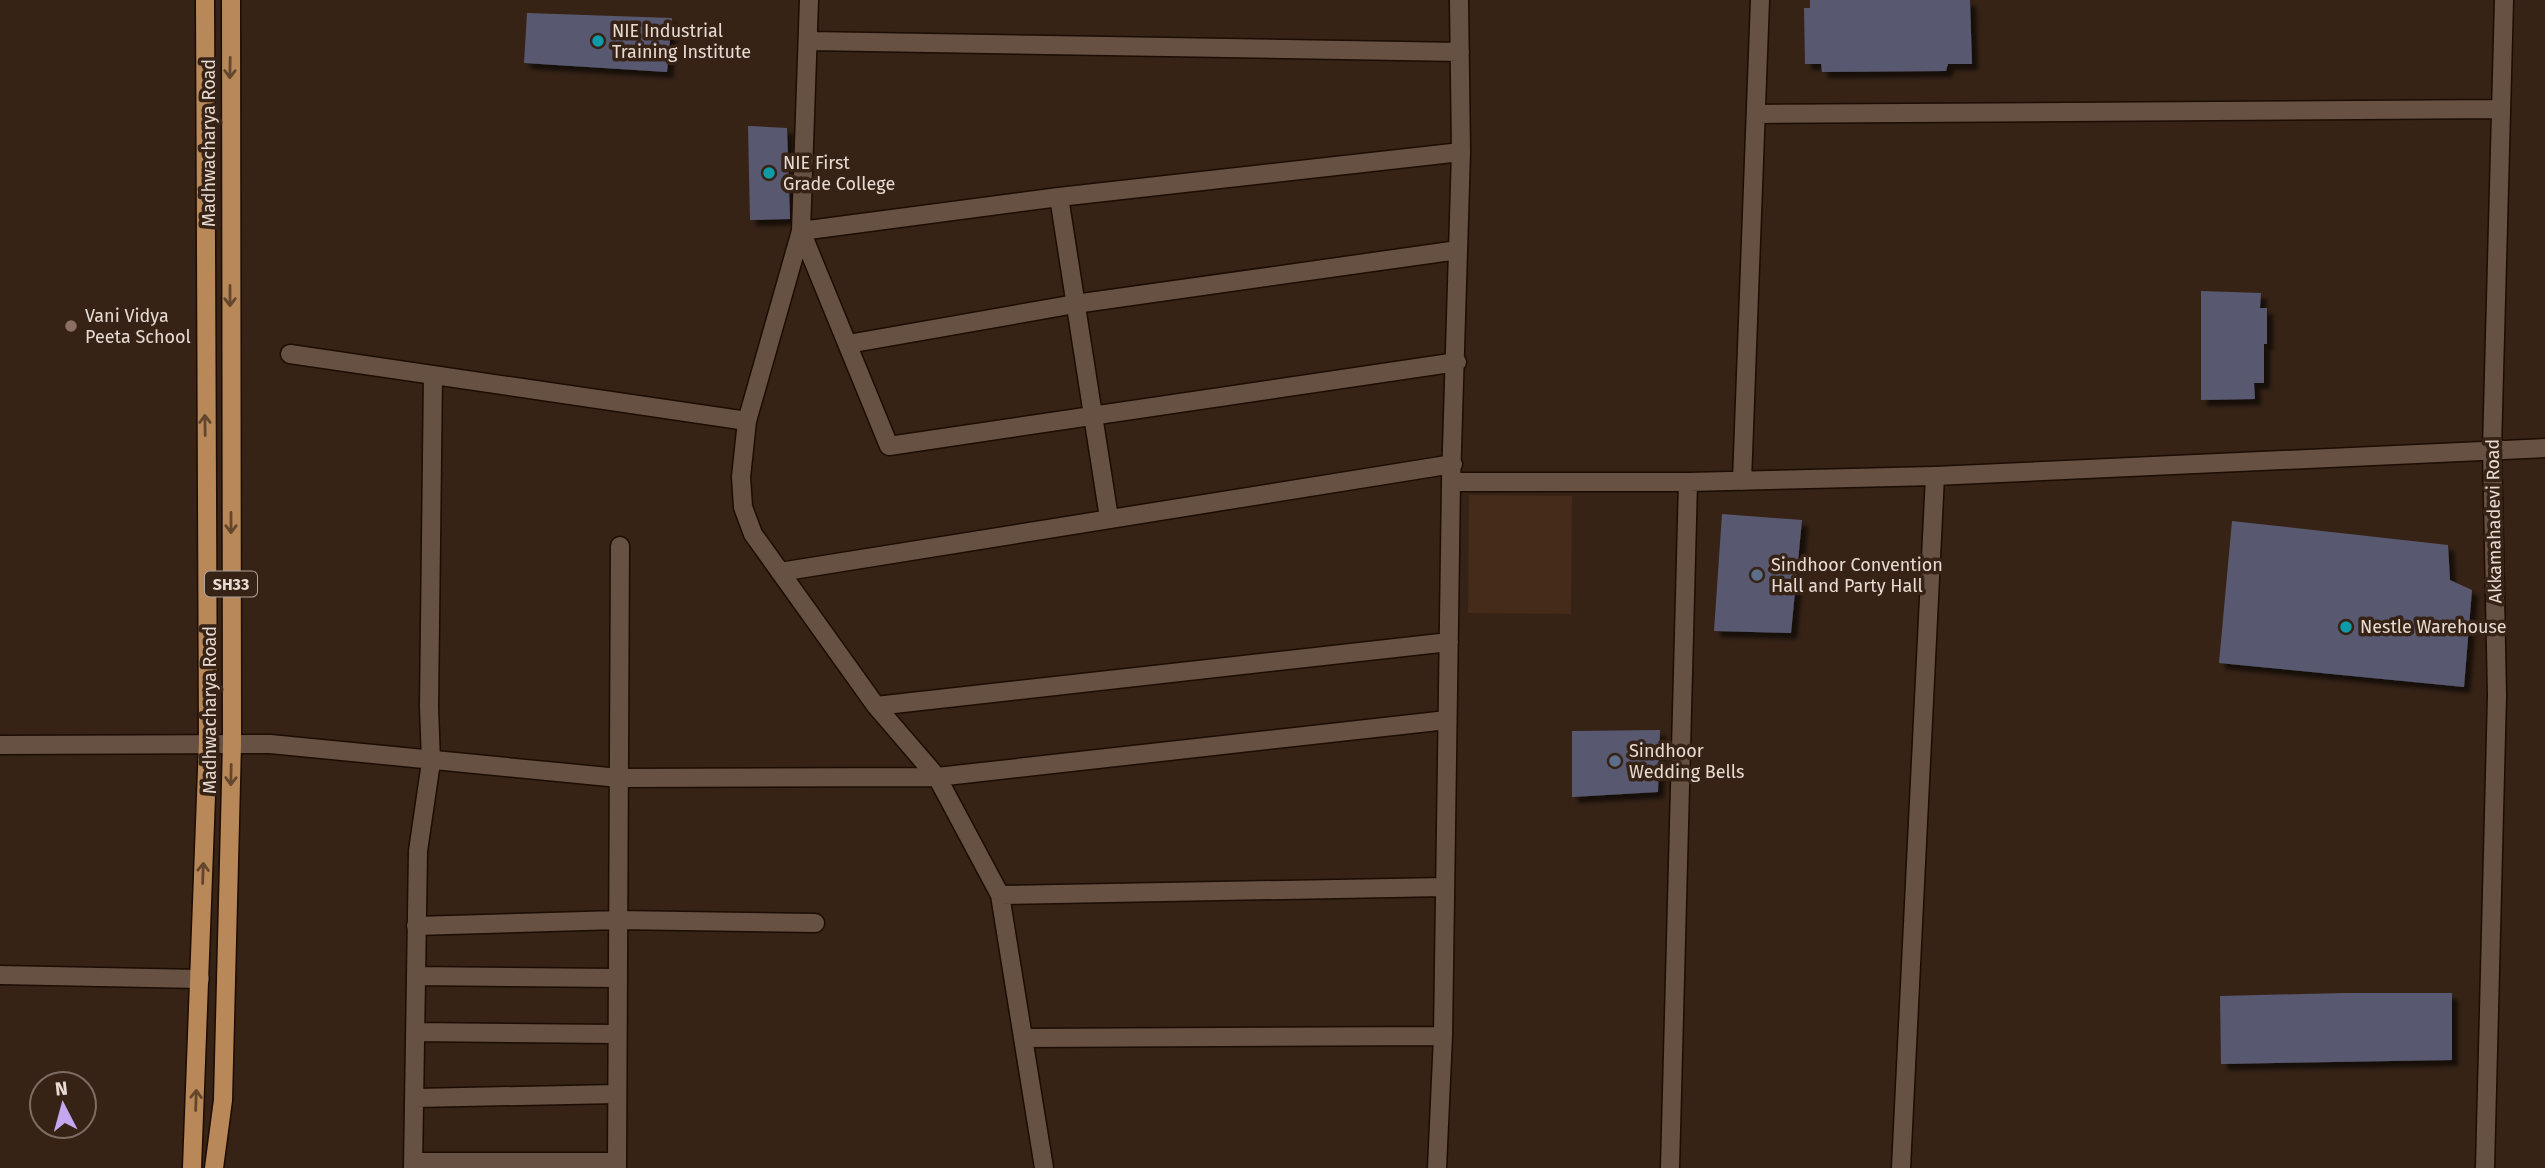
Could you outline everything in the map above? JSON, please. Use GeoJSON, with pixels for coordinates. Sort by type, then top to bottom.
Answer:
{"type":"FeatureCollection","features":[{"type":"Feature","properties":{"kind":"main road","name":"Madhwacharya Road"},"geometry":{"type":"LineString","coordinates":[[192,1168],[208,743],[205,0]]}},
{"type":"Feature","properties":{"kind":"main road","name":"Madhwacharya Road"},"geometry":{"type":"LineString","coordinates":[[214,1168],[223,1100],[232,743],[231,0]]}},
{"type":"Feature","properties":{"kind":"street"},"geometry":{"type":"LineString","coordinates":[[809,0],[801,232],[747,421],[741,477],[743,507],[753,534],[780,572],[876,706],[937,778],[1000,895],[1044,1168]]}},
{"type":"Feature","properties":{"kind":"street"},"geometry":{"type":"LineString","coordinates":[[1437,1168],[1443,1037],[1452,473],[1457,362],[1461,152],[1460,0]]}},
{"type":"Feature","properties":{"kind":"street"},"geometry":{"type":"LineString","coordinates":[[1742,481],[1760,0]]}},
{"type":"Feature","properties":{"kind":"street","name":"Akkamahadevi Road"},"geometry":{"type":"LineString","coordinates":[[2485,1168],[2497,695],[2492,449],[2504,0]]}},
{"type":"Feature","properties":{"kind":"street"},"geometry":{"type":"LineString","coordinates":[[809,41],[1460,52]]}},
{"type":"Feature","properties":{"kind":"street"},"geometry":{"type":"LineString","coordinates":[[1756,114],[2501,109]]}},
{"type":"Feature","properties":{"kind":"street"},"geometry":{"type":"LineString","coordinates":[[801,232],[1059,197],[1461,152]]}},
{"type":"Feature","properties":{"kind":"street"},"geometry":{"type":"LineString","coordinates":[[1059,197],[1109,518]]}},
{"type":"Feature","properties":{"kind":"street"},"geometry":{"type":"LineString","coordinates":[[801,232],[889,446],[1457,362]]}},
{"type":"Feature","properties":{"kind":"street"},"geometry":{"type":"LineString","coordinates":[[848,344],[1075,304],[1458,250]]}},
{"type":"Feature","properties":{"kind":"street"},"geometry":{"type":"LineString","coordinates":[[290,354],[747,421]]}},
{"type":"Feature","properties":{"kind":"street"},"geometry":{"type":"LineString","coordinates":[[433,375],[429,707],[431,762],[418,851],[413,1165],[617,1165],[620,546]]}},
{"type":"Feature","properties":{"kind":"street"},"geometry":{"type":"LineString","coordinates":[[780,572],[1109,518],[1452,473],[1688,482],[1742,481],[1935,476],[2545,448]]}},
{"type":"Feature","properties":{"kind":"street"},"geometry":{"type":"LineString","coordinates":[[1901,1168],[1935,476]]}},
{"type":"Feature","properties":{"kind":"street"},"geometry":{"type":"LineString","coordinates":[[1670,1168],[1688,482]]}},
{"type":"Feature","properties":{"kind":"street"},"geometry":{"type":"LineString","coordinates":[[876,706],[1449,642]]}},
{"type":"Feature","properties":{"kind":"street"},"geometry":{"type":"LineString","coordinates":[[0,746],[270,744],[431,762],[619,778],[937,778],[1447,720]]}},
{"type":"Feature","properties":{"kind":"street"},"geometry":{"type":"LineString","coordinates":[[1000,895],[1445,887]]}},
{"type":"Feature","properties":{"kind":"street"},"geometry":{"type":"LineString","coordinates":[[416,926],[618,919],[815,923]]}},
{"type":"Feature","properties":{"kind":"street"},"geometry":{"type":"LineString","coordinates":[[0,975],[200,979]]}},
{"type":"Feature","properties":{"kind":"street"},"geometry":{"type":"LineString","coordinates":[[416,976],[618,978]]}},
{"type":"Feature","properties":{"kind":"street"},"geometry":{"type":"LineString","coordinates":[[415,1032],[618,1034]]}},
{"type":"Feature","properties":{"kind":"street"},"geometry":{"type":"LineString","coordinates":[[1023,1038],[1443,1037]]}},
{"type":"Feature","properties":{"kind":"street"},"geometry":{"type":"LineString","coordinates":[[415,1098],[617,1094]]}},
{"type":"Feature","properties":{"kind":"shaded area"},"geometry":{"type":"Polygon","coordinates":[[[1469,495],[1572,496],[1571,614],[1468,613],[1469,495]]]}},
{"type":"Feature","properties":{"kind":"building"},"geometry":{"type":"Polygon","coordinates":[[[1810,0],[1970,0],[1972,64],[1948,64],[1946,71],[1822,72],[1821,64],[1805,64],[1804,8],[1810,8],[1810,0]]]}},
{"type":"Feature","properties":{"kind":"building","name":"NIE Industrial Training Institute"},"geometry":{"type":"Polygon","coordinates":[[[527,13],[672,18],[667,72],[524,63],[527,13]]]}},
{"type":"Feature","properties":{"kind":"building","name":"NIE First Grade College"},"geometry":{"type":"Polygon","coordinates":[[[748,126],[787,128],[790,219],[750,220],[748,126]]]}},
{"type":"Feature","properties":{"kind":"building"},"geometry":{"type":"Polygon","coordinates":[[[2201,291],[2261,293],[2260,308],[2267,308],[2267,344],[2264,344],[2264,383],[2254,383],[2255,399],[2201,400],[2201,291]]]}},
{"type":"Feature","properties":{"kind":"building","name":"Sindhoor Convention Hall and Party Hall"},"geometry":{"type":"Polygon","coordinates":[[[1722,514],[1802,520],[1791,633],[1714,631],[1722,514]]]}},
{"type":"Feature","properties":{"kind":"building","name":"Nestle Warehouse"},"geometry":{"type":"Polygon","coordinates":[[[2232,521],[2448,545],[2450,580],[2472,590],[2464,687],[2219,663],[2232,521]]]}},
{"type":"Feature","properties":{"kind":"building","name":"Sindhoor Wedding Bells"},"geometry":{"type":"Polygon","coordinates":[[[1660,730],[1658,792],[1572,797],[1572,731],[1660,730]]]}},
{"type":"Feature","properties":{"kind":"building"},"geometry":{"type":"Polygon","coordinates":[[[2452,993],[2452,1060],[2221,1064],[2220,996],[2452,993]]]}},
{"type":"Feature","properties":{"kind":"place","name":"NIE Industrial Training Institute"},"geometry":{"type":"Point","coordinates":[598,41]}},
{"type":"Feature","properties":{"kind":"place","name":"NIE First Grade College"},"geometry":{"type":"Point","coordinates":[769,173]}},
{"type":"Feature","properties":{"kind":"place","name":"Vani Vidya Peeta School"},"geometry":{"type":"Point","coordinates":[71,326]}},
{"type":"Feature","properties":{"kind":"place","name":"Sindhoor Convention Hall and Party Hall"},"geometry":{"type":"Point","coordinates":[1757,575]}},
{"type":"Feature","properties":{"kind":"place","name":"Nestle Warehouse"},"geometry":{"type":"Point","coordinates":[2346,627]}},
{"type":"Feature","properties":{"kind":"place","name":"Sindhoor Wedding Bells"},"geometry":{"type":"Point","coordinates":[1615,761]}}]}
